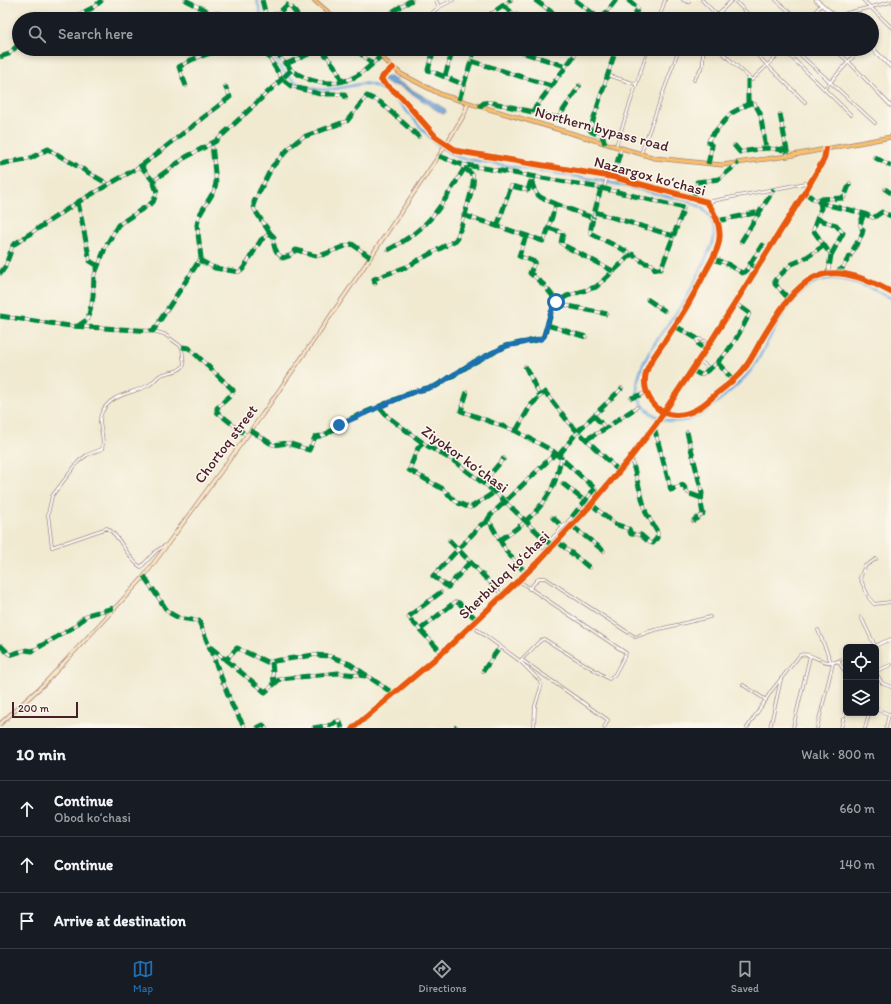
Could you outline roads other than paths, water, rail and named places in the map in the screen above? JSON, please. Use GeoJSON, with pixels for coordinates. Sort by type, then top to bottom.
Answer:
{"type":"FeatureCollection","features":[{"type":"Feature","properties":{"kind":"main road"},"geometry":{"type":"LineString","coordinates":[[314,0],[328,12]]}},
{"type":"Feature","properties":{"kind":"main road","name":"Northern bypass road"},"geometry":{"type":"LineString","coordinates":[[381,58],[393,68],[426,87],[459,100],[655,158],[708,164],[738,163],[788,156],[891,137]]}},
{"type":"Feature","properties":{"kind":"main road","name":"Chortoq street"},"geometry":{"type":"LineString","coordinates":[[0,724],[44,684],[117,607],[144,576],[250,430],[440,155],[464,115],[468,103]]}},
{"type":"Feature","properties":{"kind":"street"},"geometry":{"type":"LineString","coordinates":[[84,12],[94,7],[102,0]]}},
{"type":"Feature","properties":{"kind":"street"},"geometry":{"type":"LineString","coordinates":[[185,0],[209,12]]}},
{"type":"Feature","properties":{"kind":"street"},"geometry":{"type":"LineString","coordinates":[[392,12],[412,0]]}},
{"type":"Feature","properties":{"kind":"street"},"geometry":{"type":"LineString","coordinates":[[436,0],[439,7]]}},
{"type":"Feature","properties":{"kind":"street"},"geometry":{"type":"LineString","coordinates":[[433,12],[439,7],[453,0]]}},
{"type":"Feature","properties":{"kind":"street"},"geometry":{"type":"LineString","coordinates":[[494,12],[512,0]]}},
{"type":"Feature","properties":{"kind":"street"},"geometry":{"type":"LineString","coordinates":[[535,0],[551,12]]}},
{"type":"Feature","properties":{"kind":"street"},"geometry":{"type":"LineString","coordinates":[[575,0],[591,12]]}},
{"type":"Feature","properties":{"kind":"street"},"geometry":{"type":"LineString","coordinates":[[606,12],[616,0]]}},
{"type":"Feature","properties":{"kind":"street"},"geometry":{"type":"LineString","coordinates":[[628,0],[638,8],[636,12]]}},
{"type":"Feature","properties":{"kind":"street"},"geometry":{"type":"LineString","coordinates":[[662,12],[666,0]]}},
{"type":"Feature","properties":{"kind":"street"},"geometry":{"type":"LineString","coordinates":[[683,0],[689,2]]}},
{"type":"Feature","properties":{"kind":"street"},"geometry":{"type":"LineString","coordinates":[[702,0],[714,12]]}},
{"type":"Feature","properties":{"kind":"street"},"geometry":{"type":"LineString","coordinates":[[720,12],[733,0],[746,12]]}},
{"type":"Feature","properties":{"kind":"street"},"geometry":{"type":"LineString","coordinates":[[776,0],[790,12]]}},
{"type":"Feature","properties":{"kind":"street"},"geometry":{"type":"LineString","coordinates":[[816,0],[831,12]]}},
{"type":"Feature","properties":{"kind":"street"},"geometry":{"type":"LineString","coordinates":[[863,0],[875,12]]}},
{"type":"Feature","properties":{"kind":"street"},"geometry":{"type":"LineString","coordinates":[[263,1],[265,12]]}},
{"type":"Feature","properties":{"kind":"street"},"geometry":{"type":"LineString","coordinates":[[852,12],[891,2]]}},
{"type":"Feature","properties":{"kind":"street"},"geometry":{"type":"LineString","coordinates":[[815,12],[822,4]]}},
{"type":"Feature","properties":{"kind":"street"},"geometry":{"type":"LineString","coordinates":[[280,12],[287,5],[295,12]]}},
{"type":"Feature","properties":{"kind":"street"},"geometry":{"type":"LineString","coordinates":[[503,6],[511,12]]}},
{"type":"Feature","properties":{"kind":"street"},"geometry":{"type":"LineString","coordinates":[[879,16],[891,27]]}},
{"type":"Feature","properties":{"kind":"street"},"geometry":{"type":"LineString","coordinates":[[887,23],[891,22]]}},
{"type":"Feature","properties":{"kind":"street"},"geometry":{"type":"LineString","coordinates":[[0,57],[9,54],[12,51]]}},
{"type":"Feature","properties":{"kind":"street"},"geometry":{"type":"LineString","coordinates":[[879,55],[891,67]]}},
{"type":"Feature","properties":{"kind":"street"},"geometry":{"type":"LineString","coordinates":[[186,86],[179,67],[202,56]]}},
{"type":"Feature","properties":{"kind":"street"},"geometry":{"type":"LineString","coordinates":[[269,56],[283,78],[296,88],[326,95],[344,94],[346,98]]}},
{"type":"Feature","properties":{"kind":"street"},"geometry":{"type":"LineString","coordinates":[[281,56],[291,70],[314,81],[325,82],[342,81],[353,78],[383,56]]}},
{"type":"Feature","properties":{"kind":"street"},"geometry":{"type":"LineString","coordinates":[[286,64],[305,56]]}},
{"type":"Feature","properties":{"kind":"street"},"geometry":{"type":"LineString","coordinates":[[327,56],[336,68],[342,81]]}},
{"type":"Feature","properties":{"kind":"street"},"geometry":{"type":"LineString","coordinates":[[363,56],[372,64]]}},
{"type":"Feature","properties":{"kind":"street"},"geometry":{"type":"LineString","coordinates":[[432,56],[428,70],[465,85]]}},
{"type":"Feature","properties":{"kind":"street"},"geometry":{"type":"LineString","coordinates":[[445,76],[451,56]]}},
{"type":"Feature","properties":{"kind":"street"},"geometry":{"type":"LineString","coordinates":[[459,100],[465,85],[473,56]]}},
{"type":"Feature","properties":{"kind":"street"},"geometry":{"type":"LineString","coordinates":[[534,56],[566,66]]}},
{"type":"Feature","properties":{"kind":"street"},"geometry":{"type":"LineString","coordinates":[[532,112],[574,56]]}},
{"type":"Feature","properties":{"kind":"street"},"geometry":{"type":"LineString","coordinates":[[605,144],[604,137],[590,130],[614,56]]}},
{"type":"Feature","properties":{"kind":"street"},"geometry":{"type":"LineString","coordinates":[[616,147],[646,56]]}},
{"type":"Feature","properties":{"kind":"street"},"geometry":{"type":"LineString","coordinates":[[640,154],[676,56]]}},
{"type":"Feature","properties":{"kind":"street"},"geometry":{"type":"LineString","coordinates":[[694,80],[703,65],[703,56]]}},
{"type":"Feature","properties":{"kind":"street"},"geometry":{"type":"LineString","coordinates":[[725,56],[748,79],[754,80],[777,56]]}},
{"type":"Feature","properties":{"kind":"street"},"geometry":{"type":"LineString","coordinates":[[758,56],[805,102]]}},
{"type":"Feature","properties":{"kind":"street"},"geometry":{"type":"LineString","coordinates":[[791,56],[852,115]]}},
{"type":"Feature","properties":{"kind":"street"},"geometry":{"type":"LineString","coordinates":[[802,56],[875,123]]}},
{"type":"Feature","properties":{"kind":"street"},"geometry":{"type":"LineString","coordinates":[[842,56],[891,106]]}},
{"type":"Feature","properties":{"kind":"street"},"geometry":{"type":"LineString","coordinates":[[825,88],[854,56]]}},
{"type":"Feature","properties":{"kind":"street"},"geometry":{"type":"LineString","coordinates":[[471,61],[551,86]]}},
{"type":"Feature","properties":{"kind":"street","name":"Nazargox koʻchasi"},"geometry":{"type":"LineString","coordinates":[[393,68],[383,76],[381,80],[402,97],[429,130],[453,149],[462,152],[607,176],[694,197],[707,202],[717,221],[720,235],[719,243],[696,291],[646,371],[645,394]]}},
{"type":"Feature","properties":{"kind":"street"},"geometry":{"type":"LineString","coordinates":[[153,181],[186,157],[212,144],[291,70]]}},
{"type":"Feature","properties":{"kind":"street"},"geometry":{"type":"LineString","coordinates":[[608,75],[636,84]]}},
{"type":"Feature","properties":{"kind":"street"},"geometry":{"type":"LineString","coordinates":[[748,79],[748,104]]}},
{"type":"Feature","properties":{"kind":"street"},"geometry":{"type":"LineString","coordinates":[[479,107],[484,103],[490,102],[558,118],[580,85]]}},
{"type":"Feature","properties":{"kind":"street"},"geometry":{"type":"LineString","coordinates":[[0,274],[5,267],[13,245],[78,202],[141,166],[230,97],[224,86]]}},
{"type":"Feature","properties":{"kind":"street"},"geometry":{"type":"LineString","coordinates":[[370,257],[352,244],[331,250],[320,256],[310,255],[296,250],[289,256],[283,258],[275,250],[273,243],[274,237],[254,209],[254,202],[277,160],[301,138],[347,121],[367,96],[380,102],[419,137]]}},
{"type":"Feature","properties":{"kind":"street"},"geometry":{"type":"LineString","coordinates":[[708,164],[712,146],[709,143],[709,139],[730,114],[751,102],[755,104],[760,113],[766,148]]}},
{"type":"Feature","properties":{"kind":"street"},"geometry":{"type":"LineString","coordinates":[[780,114],[788,156]]}},
{"type":"Feature","properties":{"kind":"street"},"geometry":{"type":"LineString","coordinates":[[153,331],[201,258],[197,225],[199,216],[214,191],[216,183],[212,144]]}},
{"type":"Feature","properties":{"kind":"street"},"geometry":{"type":"LineString","coordinates":[[734,145],[740,152],[766,148],[786,150]]}},
{"type":"Feature","properties":{"kind":"street"},"geometry":{"type":"LineString","coordinates":[[0,164],[31,158],[48,149],[108,184]]}},
{"type":"Feature","properties":{"kind":"street"},"geometry":{"type":"LineString","coordinates":[[613,178],[621,149]]}},
{"type":"Feature","properties":{"kind":"street","name":"Sherbuloq koʻchasi"},"geometry":{"type":"LineString","coordinates":[[353,728],[442,653],[519,581],[558,542],[619,472],[654,427],[710,343],[811,182],[826,156],[826,149]]}},
{"type":"Feature","properties":{"kind":"street"},"geometry":{"type":"LineString","coordinates":[[440,155],[460,164],[602,188],[683,207],[674,236],[660,270],[590,233],[602,188],[607,176]]}},
{"type":"Feature","properties":{"kind":"street"},"geometry":{"type":"LineString","coordinates":[[874,158],[891,166]]}},
{"type":"Feature","properties":{"kind":"street"},"geometry":{"type":"LineString","coordinates":[[694,197],[697,182],[719,179],[738,163]]}},
{"type":"Feature","properties":{"kind":"street"},"geometry":{"type":"LineString","coordinates":[[375,284],[374,279],[406,267],[455,242],[471,194],[474,178],[460,164]]}},
{"type":"Feature","properties":{"kind":"street"},"geometry":{"type":"LineString","coordinates":[[78,326],[88,319],[93,298],[93,280],[106,246],[118,225],[153,202],[157,196],[157,188],[141,166]]}},
{"type":"Feature","properties":{"kind":"street"},"geometry":{"type":"LineString","coordinates":[[388,250],[416,232],[433,217],[464,169]]}},
{"type":"Feature","properties":{"kind":"street"},"geometry":{"type":"LineString","coordinates":[[532,176],[535,193],[540,197],[594,218]]}},
{"type":"Feature","properties":{"kind":"street"},"geometry":{"type":"LineString","coordinates":[[497,227],[510,187],[513,185],[528,190],[532,176]]}},
{"type":"Feature","properties":{"kind":"street"},"geometry":{"type":"LineString","coordinates":[[707,202],[811,182]]}},
{"type":"Feature","properties":{"kind":"street"},"geometry":{"type":"LineString","coordinates":[[817,200],[844,198],[850,182]]}},
{"type":"Feature","properties":{"kind":"street"},"geometry":{"type":"LineString","coordinates":[[885,188],[891,193]]}},
{"type":"Feature","properties":{"kind":"street"},"geometry":{"type":"LineString","coordinates":[[741,242],[774,189]]}},
{"type":"Feature","properties":{"kind":"street"},"geometry":{"type":"LineString","coordinates":[[805,192],[820,202],[864,213],[873,218],[882,212],[891,216]]}},
{"type":"Feature","properties":{"kind":"street"},"geometry":{"type":"LineString","coordinates":[[78,202],[90,261],[98,266]]}},
{"type":"Feature","properties":{"kind":"street"},"geometry":{"type":"LineString","coordinates":[[820,202],[821,208],[813,230],[831,255]]}},
{"type":"Feature","properties":{"kind":"street"},"geometry":{"type":"LineString","coordinates":[[464,215],[543,241],[549,228],[556,204]]}},
{"type":"Feature","properties":{"kind":"street"},"geometry":{"type":"LineString","coordinates":[[595,212],[674,236]]}},
{"type":"Feature","properties":{"kind":"street"},"geometry":{"type":"LineString","coordinates":[[717,221],[760,212]]}},
{"type":"Feature","properties":{"kind":"street"},"geometry":{"type":"LineString","coordinates":[[834,274],[842,269],[859,242],[863,232],[860,225],[864,213]]}},
{"type":"Feature","properties":{"kind":"street"},"geometry":{"type":"LineString","coordinates":[[817,219],[836,225],[843,233],[831,255],[828,274]]}},
{"type":"Feature","properties":{"kind":"street"},"geometry":{"type":"LineString","coordinates":[[549,228],[563,233],[561,243],[563,245],[613,271]]}},
{"type":"Feature","properties":{"kind":"street"},"geometry":{"type":"LineString","coordinates":[[199,260],[215,268],[239,272],[243,269],[261,240],[270,233]]}},
{"type":"Feature","properties":{"kind":"street"},"geometry":{"type":"LineString","coordinates":[[526,236],[519,256],[535,262],[530,273],[544,285],[557,302],[564,306],[608,314]]}},
{"type":"Feature","properties":{"kind":"street"},"geometry":{"type":"LineString","coordinates":[[712,259],[726,263],[742,273],[745,272],[762,245],[769,248]]}},
{"type":"Feature","properties":{"kind":"street"},"geometry":{"type":"LineString","coordinates":[[788,298],[775,284],[775,280],[792,264],[804,259],[825,246]]}},
{"type":"Feature","properties":{"kind":"street"},"geometry":{"type":"LineString","coordinates":[[250,430],[273,445],[288,443],[307,451],[310,449],[313,439],[317,436],[325,435],[346,421],[380,408],[413,392],[436,386],[472,363],[506,346],[541,339],[544,336],[553,307],[557,302],[566,296],[596,287],[632,254]]}},
{"type":"Feature","properties":{"kind":"street"},"geometry":{"type":"LineString","coordinates":[[750,264],[756,268]]}},
{"type":"Feature","properties":{"kind":"street"},"geometry":{"type":"LineString","coordinates":[[632,397],[645,394],[652,403],[674,415],[694,412],[744,370],[788,298],[807,280],[828,274],[834,274],[865,279],[891,292]]}},
{"type":"Feature","properties":{"kind":"street"},"geometry":{"type":"LineString","coordinates":[[647,299],[665,311]]}},
{"type":"Feature","properties":{"kind":"street"},"geometry":{"type":"LineString","coordinates":[[692,370],[700,376],[710,369],[730,350],[749,315],[749,313],[735,303]]}},
{"type":"Feature","properties":{"kind":"street"},"geometry":{"type":"LineString","coordinates":[[0,316],[78,326],[153,331],[164,334],[182,347],[189,348],[233,390],[233,392],[217,408],[217,412],[246,435]]}},
{"type":"Feature","properties":{"kind":"street"},"geometry":{"type":"LineString","coordinates":[[548,325],[586,337]]}},
{"type":"Feature","properties":{"kind":"street"},"geometry":{"type":"LineString","coordinates":[[675,326],[696,338],[710,343]]}},
{"type":"Feature","properties":{"kind":"street"},"geometry":{"type":"LineString","coordinates":[[696,338],[699,345],[706,349]]}},
{"type":"Feature","properties":{"kind":"street"},"geometry":{"type":"LineString","coordinates":[[166,545],[156,551],[141,567],[130,558],[114,534],[107,528],[52,547],[48,511],[54,493],[74,466],[87,455],[102,448],[103,441],[101,416],[104,408],[114,398],[148,385],[160,376],[179,370],[184,365],[182,347]]}},
{"type":"Feature","properties":{"kind":"street"},"geometry":{"type":"LineString","coordinates":[[699,360],[710,369]]}},
{"type":"Feature","properties":{"kind":"street"},"geometry":{"type":"LineString","coordinates":[[717,362],[733,380]]}},
{"type":"Feature","properties":{"kind":"street"},"geometry":{"type":"LineString","coordinates":[[525,366],[540,396]]}},
{"type":"Feature","properties":{"kind":"street"},"geometry":{"type":"LineString","coordinates":[[500,540],[526,522],[537,512],[559,474],[560,456],[578,431],[622,388]]}},
{"type":"Feature","properties":{"kind":"street"},"geometry":{"type":"LineString","coordinates":[[468,392],[461,411],[516,432],[556,453],[600,493]]}},
{"type":"Feature","properties":{"kind":"street"},"geometry":{"type":"LineString","coordinates":[[516,432],[530,407],[545,392],[563,416],[619,472]]}},
{"type":"Feature","properties":{"kind":"street"},"geometry":{"type":"LineString","coordinates":[[587,439],[637,407]]}},
{"type":"Feature","properties":{"kind":"street","name":"Ziyokor koʻchasi"},"geometry":{"type":"LineString","coordinates":[[380,408],[388,417],[423,443],[454,461],[495,492],[553,547]]}},
{"type":"Feature","properties":{"kind":"street"},"geometry":{"type":"LineString","coordinates":[[594,416],[606,428]]}},
{"type":"Feature","properties":{"kind":"street"},"geometry":{"type":"LineString","coordinates":[[654,427],[671,490],[683,485],[688,493],[701,498]]}},
{"type":"Feature","properties":{"kind":"street"},"geometry":{"type":"LineString","coordinates":[[687,432],[702,493],[702,514],[693,521]]}},
{"type":"Feature","properties":{"kind":"street"},"geometry":{"type":"LineString","coordinates":[[423,443],[418,448],[409,470],[443,489],[456,502],[470,508],[495,492]]}},
{"type":"Feature","properties":{"kind":"street"},"geometry":{"type":"LineString","coordinates":[[470,562],[448,587],[433,576],[487,521],[490,516],[556,453]]}},
{"type":"Feature","properties":{"kind":"street"},"geometry":{"type":"LineString","coordinates":[[562,483],[615,524],[629,529],[631,534],[640,535],[650,543],[653,543],[657,538],[658,533],[646,513],[631,457]]}},
{"type":"Feature","properties":{"kind":"street"},"geometry":{"type":"LineString","coordinates":[[483,483],[504,458]]}},
{"type":"Feature","properties":{"kind":"street"},"geometry":{"type":"LineString","coordinates":[[543,548],[563,527],[595,488]]}},
{"type":"Feature","properties":{"kind":"street"},"geometry":{"type":"LineString","coordinates":[[552,517],[563,527]]}},
{"type":"Feature","properties":{"kind":"street"},"geometry":{"type":"LineString","coordinates":[[487,521],[491,523],[506,550],[526,573]]}},
{"type":"Feature","properties":{"kind":"street"},"geometry":{"type":"LineString","coordinates":[[572,526],[604,551]]}},
{"type":"Feature","properties":{"kind":"street"},"geometry":{"type":"LineString","coordinates":[[449,540],[503,596]]}},
{"type":"Feature","properties":{"kind":"street"},"geometry":{"type":"LineString","coordinates":[[558,542],[590,568]]}},
{"type":"Feature","properties":{"kind":"street"},"geometry":{"type":"LineString","coordinates":[[876,559],[864,566],[860,578],[869,598],[874,604],[891,602]]}},
{"type":"Feature","properties":{"kind":"street"},"geometry":{"type":"LineString","coordinates":[[144,576],[170,614],[187,620],[200,621],[232,706],[245,728]]}},
{"type":"Feature","properties":{"kind":"street"},"geometry":{"type":"LineString","coordinates":[[529,589],[539,578],[545,578],[635,637],[651,631],[710,617]]}},
{"type":"Feature","properties":{"kind":"street"},"geometry":{"type":"LineString","coordinates":[[519,581],[625,652],[626,655],[615,674],[609,679],[605,678],[546,639],[541,640],[521,660]]}},
{"type":"Feature","properties":{"kind":"street"},"geometry":{"type":"LineString","coordinates":[[441,592],[408,617],[421,629],[442,653]]}},
{"type":"Feature","properties":{"kind":"street"},"geometry":{"type":"LineString","coordinates":[[421,629],[455,602],[459,603],[477,620]]}},
{"type":"Feature","properties":{"kind":"street"},"geometry":{"type":"LineString","coordinates":[[0,645],[10,655],[25,650],[32,651],[74,627],[87,615],[117,607]]}},
{"type":"Feature","properties":{"kind":"street"},"geometry":{"type":"LineString","coordinates":[[861,617],[874,644]]}},
{"type":"Feature","properties":{"kind":"street"},"geometry":{"type":"LineString","coordinates":[[472,626],[500,647],[608,720],[604,728]]}},
{"type":"Feature","properties":{"kind":"street"},"geometry":{"type":"LineString","coordinates":[[816,728],[832,663],[818,630]]}},
{"type":"Feature","properties":{"kind":"street"},"geometry":{"type":"LineString","coordinates":[[879,644],[891,639]]}},
{"type":"Feature","properties":{"kind":"street"},"geometry":{"type":"LineString","coordinates":[[209,646],[263,691],[267,691],[280,679],[334,673],[368,677]]}},
{"type":"Feature","properties":{"kind":"street"},"geometry":{"type":"LineString","coordinates":[[483,671],[500,647]]}},
{"type":"Feature","properties":{"kind":"street"},"geometry":{"type":"LineString","coordinates":[[226,660],[238,648],[261,661],[272,662],[307,656],[325,655],[346,662],[394,694]]}},
{"type":"Feature","properties":{"kind":"street"},"geometry":{"type":"LineString","coordinates":[[747,728],[781,678],[800,655],[804,654],[832,663],[843,658]]}},
{"type":"Feature","properties":{"kind":"street"},"geometry":{"type":"LineString","coordinates":[[793,728],[810,656]]}},
{"type":"Feature","properties":{"kind":"street"},"geometry":{"type":"LineString","coordinates":[[521,660],[541,684],[535,706],[534,728]]}},
{"type":"Feature","properties":{"kind":"street"},"geometry":{"type":"LineString","coordinates":[[838,661],[843,668]]}},
{"type":"Feature","properties":{"kind":"street"},"geometry":{"type":"LineString","coordinates":[[272,662],[274,683]]}},
{"type":"Feature","properties":{"kind":"street"},"geometry":{"type":"LineString","coordinates":[[879,671],[891,665]]}},
{"type":"Feature","properties":{"kind":"street"},"geometry":{"type":"LineString","coordinates":[[770,728],[781,678]]}},
{"type":"Feature","properties":{"kind":"street"},"geometry":{"type":"LineString","coordinates":[[879,678],[882,683],[891,687]]}},
{"type":"Feature","properties":{"kind":"street"},"geometry":{"type":"LineString","coordinates":[[743,685],[766,700]]}},
{"type":"Feature","properties":{"kind":"street"},"geometry":{"type":"LineString","coordinates":[[879,710],[890,714],[886,728]]}},
{"type":"Feature","properties":{"kind":"street"},"geometry":{"type":"LineString","coordinates":[[841,728],[844,716]]}},
{"type":"Feature","properties":{"kind":"street"},"geometry":{"type":"LineString","coordinates":[[865,728],[867,716]]}},
{"type":"Feature","properties":{"kind":"street"},"geometry":{"type":"LineString","coordinates":[[313,728],[331,725],[339,720],[342,728]]}},
{"type":"Feature","properties":{"kind":"street"},"geometry":{"type":"LineString","coordinates":[[257,728],[263,725],[266,728]]}},
{"type":"Feature","properties":{"kind":"water"},"geometry":{"type":"Polygon","coordinates":[[[385,77],[390,77],[445,109],[446,112],[443,114],[403,88],[385,82],[383,80],[385,77]]]}},
{"type":"Feature","properties":{"kind":"waterway"},"geometry":{"type":"LineString","coordinates":[[257,0],[260,12]]}},
{"type":"Feature","properties":{"kind":"waterway"},"geometry":{"type":"LineString","coordinates":[[274,56],[289,77],[306,87],[328,90],[358,84],[375,86],[398,101],[435,142],[460,158],[598,180],[688,201],[701,207],[710,216],[714,229],[712,245],[688,295],[654,345],[644,362],[638,378],[638,394],[644,407],[660,418],[670,421],[689,420],[706,411],[722,398],[750,371],[787,308],[803,289],[813,283],[823,280],[843,280],[863,285],[891,298]]}}]}
